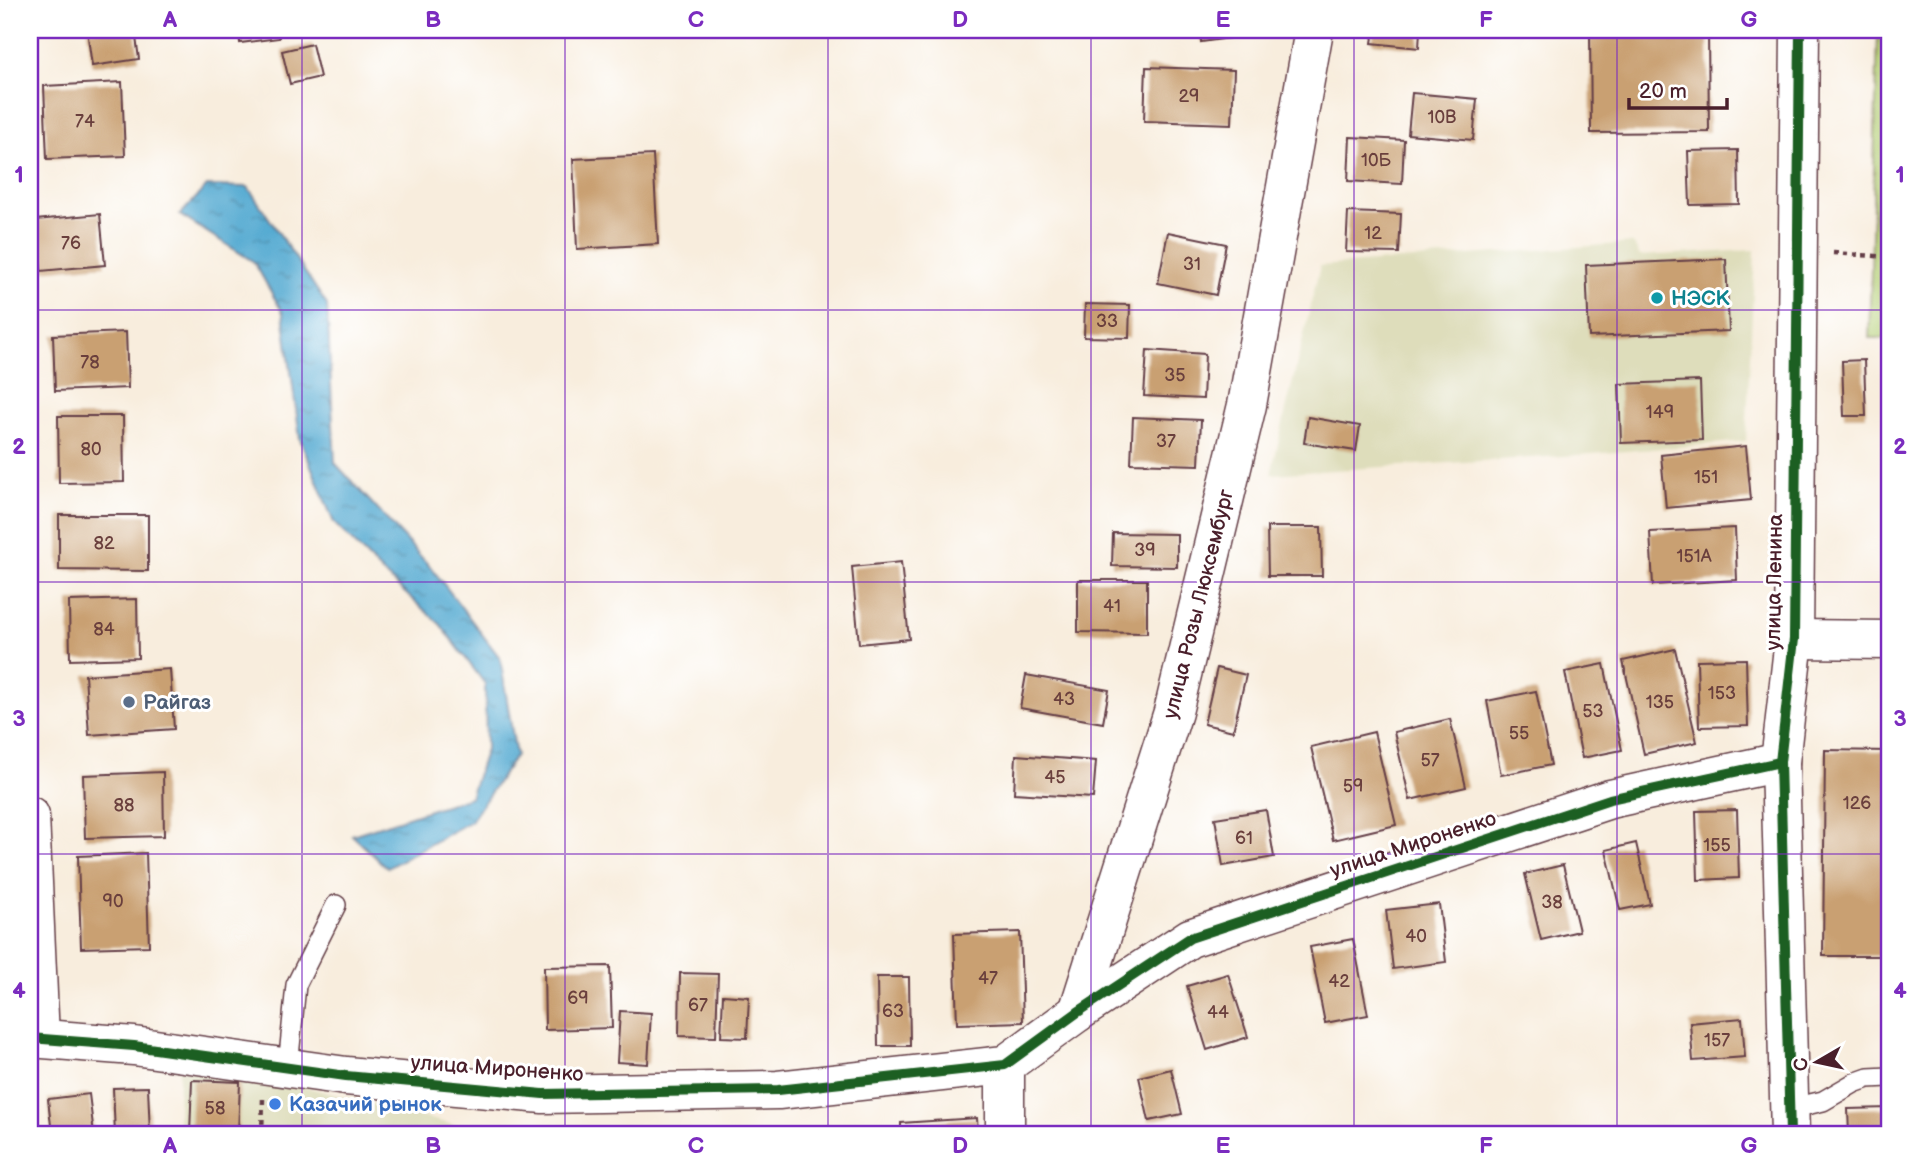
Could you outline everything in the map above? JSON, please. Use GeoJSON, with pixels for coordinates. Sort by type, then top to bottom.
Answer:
{"type":"FeatureCollection","features":[{"type":"Feature","properties":{"kind":"street","name":"улица Розы Люксембург"},"geometry":{"type":"LineString","coordinates":[[1078,1012],[1173,712],[1247,405],[1314,30]]}},
{"type":"Feature","properties":{"kind":"street","name":"улица Ленина"},"geometry":{"type":"LineString","coordinates":[[1790,1121],[1780,762],[1794,639],[1800,30]]}},
{"type":"Feature","properties":{"kind":"street"},"geometry":{"type":"LineString","coordinates":[[1794,639],[1889,640]]}},
{"type":"Feature","properties":{"kind":"street","name":"улица Мироненко"},"geometry":{"type":"LineString","coordinates":[[1078,1012],[1190,939],[1610,799],[1780,762]]}},
{"type":"Feature","properties":{"kind":"street"},"geometry":{"type":"LineString","coordinates":[[30,817],[35,1038]]}},
{"type":"Feature","properties":{"kind":"street"},"geometry":{"type":"LineString","coordinates":[[1005,1134],[1005,1065],[1078,1012]]}},
{"type":"Feature","properties":{"kind":"street","name":"улица Мироненко"},"geometry":{"type":"LineString","coordinates":[[35,1038],[134,1046],[346,1076],[543,1094],[778,1090],[1005,1065]]}},
{"type":"Feature","properties":{"kind":"lane"},"geometry":{"type":"LineString","coordinates":[[288,1067],[296,985],[336,905]]}},
{"type":"Feature","properties":{"kind":"lane"},"geometry":{"type":"LineString","coordinates":[[1790,1121],[1861,1080],[1889,1077]]}},
{"type":"Feature","properties":{"kind":"path"},"geometry":{"type":"LineString","coordinates":[[1797,250],[1889,257]]}},
{"type":"Feature","properties":{"kind":"shaded area"},"geometry":{"type":"Polygon","coordinates":[[[1633,243],[1640,256],[1755,250],[1746,441],[1579,455],[1271,474],[1320,266],[1633,243]]]}},
{"type":"Feature","properties":{"kind":"shaded area","name":"Казачий рынок"},"geometry":{"type":"Polygon","coordinates":[[[179,1070],[254,1074],[489,1134],[178,1134],[179,1070]]]}},
{"type":"Feature","properties":{"kind":"green space"},"geometry":{"type":"Polygon","coordinates":[[[1878,30],[1889,30],[1889,338],[1869,338],[1878,30]]]}},
{"type":"Feature","properties":{"kind":"water"},"geometry":{"type":"Polygon","coordinates":[[[207,186],[248,187],[327,305],[335,463],[433,570],[500,658],[516,755],[471,821],[387,868],[352,835],[470,797],[486,749],[485,684],[440,624],[385,575],[334,523],[300,439],[283,313],[254,262],[180,215],[207,186]]]}},
{"type":"Feature","properties":{"kind":"building"},"geometry":{"type":"Polygon","coordinates":[[[87,30],[135,30],[139,59],[92,66],[87,30]]]}},
{"type":"Feature","properties":{"kind":"building"},"geometry":{"type":"Polygon","coordinates":[[[239,30],[278,30],[279,38],[240,43],[239,30]]]}},
{"type":"Feature","properties":{"kind":"building"},"geometry":{"type":"Polygon","coordinates":[[[983,30],[1031,30],[1031,33],[983,36],[983,30]]]}},
{"type":"Feature","properties":{"kind":"building"},"geometry":{"type":"Polygon","coordinates":[[[1200,30],[1244,30],[1245,36],[1201,42],[1200,30]]]}},
{"type":"Feature","properties":{"kind":"building"},"geometry":{"type":"Polygon","coordinates":[[[1374,30],[1420,30],[1419,48],[1372,43],[1374,30]]]}},
{"type":"Feature","properties":{"kind":"building"},"geometry":{"type":"Polygon","coordinates":[[[1590,30],[1708,30],[1709,132],[1591,133],[1590,30]]]}},
{"type":"Feature","properties":{"kind":"building"},"geometry":{"type":"Polygon","coordinates":[[[312,44],[320,77],[290,84],[282,51],[312,44]]]}},
{"type":"Feature","properties":{"kind":"building"},"geometry":{"type":"Polygon","coordinates":[[[1146,67],[1234,70],[1232,124],[1144,121],[1146,67]]]}},
{"type":"Feature","properties":{"kind":"building"},"geometry":{"type":"Polygon","coordinates":[[[122,82],[125,156],[47,159],[44,86],[122,82]]]}},
{"type":"Feature","properties":{"kind":"building"},"geometry":{"type":"Polygon","coordinates":[[[1412,93],[1477,99],[1473,140],[1408,134],[1412,93]]]}},
{"type":"Feature","properties":{"kind":"building"},"geometry":{"type":"Polygon","coordinates":[[[1350,137],[1404,140],[1402,184],[1348,181],[1350,137]]]}},
{"type":"Feature","properties":{"kind":"building"},"geometry":{"type":"Polygon","coordinates":[[[1738,150],[1739,204],[1690,205],[1688,151],[1738,150]]]}},
{"type":"Feature","properties":{"kind":"building"},"geometry":{"type":"Polygon","coordinates":[[[653,155],[658,244],[577,249],[573,159],[653,155]]]}},
{"type":"Feature","properties":{"kind":"building"},"geometry":{"type":"Polygon","coordinates":[[[1348,212],[1401,214],[1399,253],[1346,252],[1348,212]]]}},
{"type":"Feature","properties":{"kind":"building"},"geometry":{"type":"Polygon","coordinates":[[[100,214],[105,265],[41,271],[36,220],[100,214]]]}},
{"type":"Feature","properties":{"kind":"building"},"geometry":{"type":"Polygon","coordinates":[[[1168,232],[1226,244],[1216,295],[1158,283],[1168,232]]]}},
{"type":"Feature","properties":{"kind":"building","name":"НЭСК"},"geometry":{"type":"Polygon","coordinates":[[[1726,259],[1729,331],[1589,337],[1586,265],[1726,259]]]}},
{"type":"Feature","properties":{"kind":"building"},"geometry":{"type":"Polygon","coordinates":[[[1085,304],[1130,305],[1129,338],[1084,337],[1085,304]]]}},
{"type":"Feature","properties":{"kind":"building"},"geometry":{"type":"Polygon","coordinates":[[[126,332],[128,388],[55,391],[53,335],[126,332]]]}},
{"type":"Feature","properties":{"kind":"building"},"geometry":{"type":"Polygon","coordinates":[[[1147,350],[1205,354],[1203,399],[1144,396],[1147,350]]]}},
{"type":"Feature","properties":{"kind":"building"},"geometry":{"type":"Polygon","coordinates":[[[1864,360],[1866,416],[1844,416],[1842,361],[1864,360]]]}},
{"type":"Feature","properties":{"kind":"building"},"geometry":{"type":"Polygon","coordinates":[[[1700,381],[1702,440],[1621,443],[1619,384],[1700,381]]]}},
{"type":"Feature","properties":{"kind":"building"},"geometry":{"type":"Polygon","coordinates":[[[58,416],[123,416],[124,482],[59,483],[58,416]]]}},
{"type":"Feature","properties":{"kind":"building"},"geometry":{"type":"Polygon","coordinates":[[[1133,417],[1201,420],[1199,465],[1131,463],[1133,417]]]}},
{"type":"Feature","properties":{"kind":"building"},"geometry":{"type":"Polygon","coordinates":[[[1308,417],[1360,426],[1356,451],[1304,443],[1308,417]]]}},
{"type":"Feature","properties":{"kind":"building"},"geometry":{"type":"Polygon","coordinates":[[[1746,446],[1751,500],[1666,508],[1661,455],[1746,446]]]}},
{"type":"Feature","properties":{"kind":"building"},"geometry":{"type":"Polygon","coordinates":[[[59,515],[148,515],[148,571],[59,570],[59,515]]]}},
{"type":"Feature","properties":{"kind":"building"},"geometry":{"type":"Polygon","coordinates":[[[1267,527],[1321,527],[1322,576],[1268,576],[1267,527]]]}},
{"type":"Feature","properties":{"kind":"building"},"geometry":{"type":"Polygon","coordinates":[[[1735,528],[1737,580],[1653,585],[1650,532],[1735,528]]]}},
{"type":"Feature","properties":{"kind":"building"},"geometry":{"type":"Polygon","coordinates":[[[1113,533],[1177,534],[1177,567],[1112,566],[1113,533]]]}},
{"type":"Feature","properties":{"kind":"building"},"geometry":{"type":"Polygon","coordinates":[[[901,562],[909,639],[859,644],[852,567],[901,562]]]}},
{"type":"Feature","properties":{"kind":"building"},"geometry":{"type":"Polygon","coordinates":[[[1078,580],[1147,580],[1147,633],[1078,632],[1078,580]]]}},
{"type":"Feature","properties":{"kind":"building"},"geometry":{"type":"Polygon","coordinates":[[[137,599],[138,658],[70,660],[69,601],[137,599]]]}},
{"type":"Feature","properties":{"kind":"building"},"geometry":{"type":"Polygon","coordinates":[[[1675,649],[1697,742],[1644,754],[1623,661],[1675,649]]]}},
{"type":"Feature","properties":{"kind":"building"},"geometry":{"type":"Polygon","coordinates":[[[1746,659],[1748,726],[1699,727],[1697,660],[1746,659]]]}},
{"type":"Feature","properties":{"kind":"building"},"geometry":{"type":"Polygon","coordinates":[[[1604,664],[1622,750],[1582,758],[1565,672],[1604,664]]]}},
{"type":"Feature","properties":{"kind":"building"},"geometry":{"type":"Polygon","coordinates":[[[1217,668],[1246,675],[1233,731],[1204,724],[1217,668]]]}},
{"type":"Feature","properties":{"kind":"building","name":"Райгаз"},"geometry":{"type":"Polygon","coordinates":[[[170,669],[174,729],[89,735],[85,675],[170,669]]]}},
{"type":"Feature","properties":{"kind":"building"},"geometry":{"type":"Polygon","coordinates":[[[1026,675],[1109,690],[1103,723],[1020,708],[1026,675]]]}},
{"type":"Feature","properties":{"kind":"building"},"geometry":{"type":"Polygon","coordinates":[[[1536,691],[1551,765],[1501,775],[1487,701],[1536,691]]]}},
{"type":"Feature","properties":{"kind":"building"},"geometry":{"type":"Polygon","coordinates":[[[1450,719],[1466,787],[1410,800],[1394,732],[1450,719]]]}},
{"type":"Feature","properties":{"kind":"building"},"geometry":{"type":"Polygon","coordinates":[[[1374,732],[1396,825],[1333,840],[1311,747],[1374,732]]]}},
{"type":"Feature","properties":{"kind":"building"},"geometry":{"type":"Polygon","coordinates":[[[1825,750],[1889,751],[1889,956],[1823,956],[1825,750]]]}},
{"type":"Feature","properties":{"kind":"building"},"geometry":{"type":"Polygon","coordinates":[[[1016,755],[1096,761],[1093,798],[1014,793],[1016,755]]]}},
{"type":"Feature","properties":{"kind":"building"},"geometry":{"type":"Polygon","coordinates":[[[163,772],[164,836],[85,838],[83,775],[163,772]]]}},
{"type":"Feature","properties":{"kind":"building"},"geometry":{"type":"Polygon","coordinates":[[[1266,810],[1274,857],[1223,866],[1215,818],[1266,810]]]}},
{"type":"Feature","properties":{"kind":"building"},"geometry":{"type":"Polygon","coordinates":[[[1737,810],[1739,878],[1698,880],[1696,811],[1737,810]]]}},
{"type":"Feature","properties":{"kind":"building"},"geometry":{"type":"Polygon","coordinates":[[[1636,843],[1650,904],[1620,910],[1606,850],[1636,843]]]}},
{"type":"Feature","properties":{"kind":"building"},"geometry":{"type":"Polygon","coordinates":[[[146,853],[149,946],[81,948],[78,856],[146,853]]]}},
{"type":"Feature","properties":{"kind":"building"},"geometry":{"type":"Polygon","coordinates":[[[1563,865],[1579,931],[1541,940],[1525,874],[1563,865]]]}},
{"type":"Feature","properties":{"kind":"building"},"geometry":{"type":"Polygon","coordinates":[[[1439,904],[1446,962],[1393,969],[1386,910],[1439,904]]]}},
{"type":"Feature","properties":{"kind":"building"},"geometry":{"type":"Polygon","coordinates":[[[1020,932],[1023,1022],[957,1024],[954,934],[1020,932]]]}},
{"type":"Feature","properties":{"kind":"building"},"geometry":{"type":"Polygon","coordinates":[[[1353,939],[1368,1015],[1325,1023],[1310,947],[1353,939]]]}},
{"type":"Feature","properties":{"kind":"building"},"geometry":{"type":"Polygon","coordinates":[[[610,966],[612,1028],[545,1030],[544,967],[610,966]]]}},
{"type":"Feature","properties":{"kind":"building"},"geometry":{"type":"Polygon","coordinates":[[[680,973],[718,974],[716,1037],[679,1036],[680,973]]]}},
{"type":"Feature","properties":{"kind":"building"},"geometry":{"type":"Polygon","coordinates":[[[1228,974],[1248,1037],[1207,1050],[1187,986],[1228,974]]]}},
{"type":"Feature","properties":{"kind":"building"},"geometry":{"type":"Polygon","coordinates":[[[877,977],[909,977],[910,1046],[878,1046],[877,977]]]}},
{"type":"Feature","properties":{"kind":"building"},"geometry":{"type":"Polygon","coordinates":[[[723,995],[749,997],[747,1038],[721,1037],[723,995]]]}},
{"type":"Feature","properties":{"kind":"building"},"geometry":{"type":"Polygon","coordinates":[[[620,1011],[651,1013],[648,1064],[617,1062],[620,1011]]]}},
{"type":"Feature","properties":{"kind":"building"},"geometry":{"type":"Polygon","coordinates":[[[1742,1018],[1745,1057],[1693,1061],[1690,1023],[1742,1018]]]}},
{"type":"Feature","properties":{"kind":"building"},"geometry":{"type":"Polygon","coordinates":[[[1171,1069],[1182,1114],[1149,1121],[1139,1077],[1171,1069]]]}},
{"type":"Feature","properties":{"kind":"building"},"geometry":{"type":"Polygon","coordinates":[[[192,1080],[240,1082],[238,1134],[190,1134],[192,1080]]]}},
{"type":"Feature","properties":{"kind":"building"},"geometry":{"type":"Polygon","coordinates":[[[148,1087],[150,1134],[115,1134],[113,1088],[148,1087]]]}},
{"type":"Feature","properties":{"kind":"building"},"geometry":{"type":"Polygon","coordinates":[[[89,1094],[94,1134],[52,1134],[48,1099],[89,1094]]]}},
{"type":"Feature","properties":{"kind":"building"},"geometry":{"type":"Polygon","coordinates":[[[1889,1108],[1889,1134],[1849,1134],[1848,1109],[1889,1108]]]}},
{"type":"Feature","properties":{"kind":"building"},"geometry":{"type":"Polygon","coordinates":[[[977,1118],[978,1134],[901,1134],[901,1123],[977,1118]]]}},
{"type":"Feature","properties":{"kind":"cycle path"},"geometry":{"type":"LineString","coordinates":[[1790,1134],[1780,762],[1794,639],[1800,30]]}},
{"type":"Feature","properties":{"kind":"cycle path"},"geometry":{"type":"LineString","coordinates":[[30,1038],[134,1046],[346,1076],[543,1094],[778,1090],[1005,1065],[1078,1012],[1190,938],[1610,799],[1780,762]]}},
{"type":"Feature","properties":{"kind":"place","name":"НЭСК"},"geometry":{"type":"Point","coordinates":[1657,298]}},
{"type":"Feature","properties":{"kind":"place","name":"Райгаз"},"geometry":{"type":"Point","coordinates":[129,702]}},
{"type":"Feature","properties":{"kind":"place","name":"Казачий рынок"},"geometry":{"type":"Point","coordinates":[275,1104]}}]}
